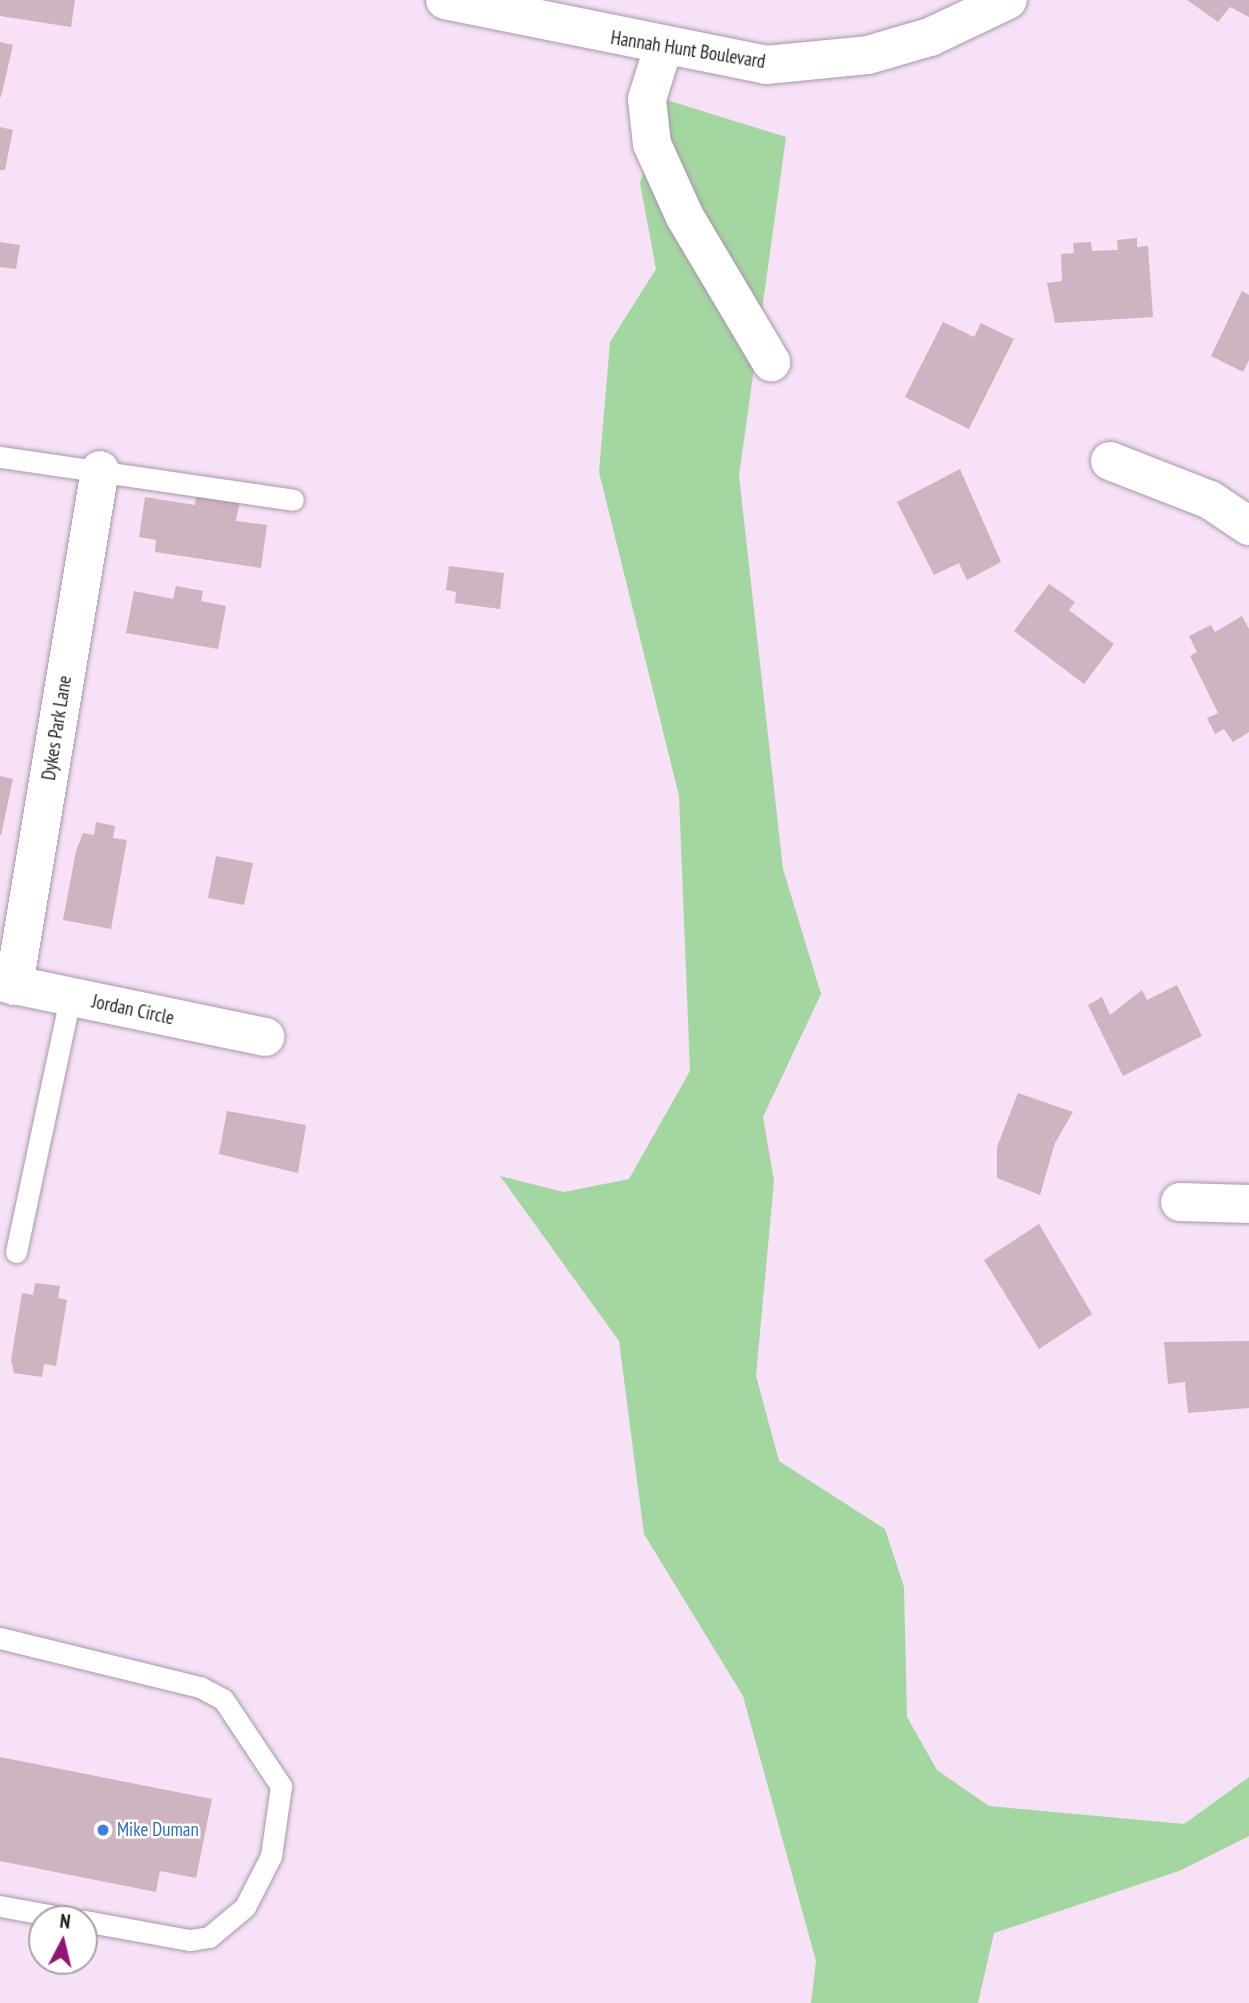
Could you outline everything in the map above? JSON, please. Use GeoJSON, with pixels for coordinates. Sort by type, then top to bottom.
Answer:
{"type":"FeatureCollection","features":[{"type":"Feature","properties":{"kind":"street","name":"Hannah Hunt Boulevard"},"geometry":{"type":"LineString","coordinates":[[445,0],[663,48],[766,65],[817,62],[930,37],[1008,0]]}},
{"type":"Feature","properties":{"kind":"street"},"geometry":{"type":"LineString","coordinates":[[663,48],[647,99],[652,145],[685,217],[771,362]]}},
{"type":"Feature","properties":{"kind":"street"},"geometry":{"type":"LineString","coordinates":[[1110,461],[1199,495],[1249,526]]}},
{"type":"Feature","properties":{"kind":"street","name":"Dykes Park Lane"},"geometry":{"type":"LineString","coordinates":[[7,984],[100,470]]}},
{"type":"Feature","properties":{"kind":"street","name":"Jordan Circle"},"geometry":{"type":"LineString","coordinates":[[7,984],[265,1037]]}},
{"type":"Feature","properties":{"kind":"street"},"geometry":{"type":"LineString","coordinates":[[1180,1202],[1249,1204]]}},
{"type":"Feature","properties":{"kind":"lane"},"geometry":{"type":"LineString","coordinates":[[0,457],[293,500]]}},
{"type":"Feature","properties":{"kind":"lane"},"geometry":{"type":"LineString","coordinates":[[16,1252],[69,997]]}},
{"type":"Feature","properties":{"kind":"lane"},"geometry":{"type":"LineString","coordinates":[[0,1639],[200,1687],[223,1699],[281,1786],[271,1856],[245,1907],[209,1937],[189,1940],[98,1924]]}},
{"type":"Feature","properties":{"kind":"lane"},"geometry":{"type":"LineString","coordinates":[[0,1906],[28,1911]]}},
{"type":"Feature","properties":{"kind":"green space"},"geometry":{"type":"Polygon","coordinates":[[[667,100],[786,137],[739,476],[783,869],[821,994],[763,1117],[774,1181],[756,1376],[779,1461],[885,1529],[904,1587],[907,1717],[937,1770],[989,1806],[1184,1824],[1249,1777],[1249,1836],[1179,1871],[994,1933],[978,2003],[811,2003],[816,1961],[743,1696],[644,1534],[619,1341],[500,1176],[564,1192],[629,1179],[690,1071],[679,796],[599,472],[610,342],[656,269],[640,183],[667,100]]]}},
{"type":"Feature","properties":{"kind":"building"},"geometry":{"type":"Polygon","coordinates":[[[0,0],[75,0],[71,27],[0,16],[0,0]]]}},
{"type":"Feature","properties":{"kind":"building"},"geometry":{"type":"Polygon","coordinates":[[[1187,0],[1249,0],[1249,17],[1230,7],[1218,22],[1187,0]]]}},
{"type":"Feature","properties":{"kind":"building"},"geometry":{"type":"Polygon","coordinates":[[[0,42],[13,45],[1,97],[0,97],[0,42]]]}},
{"type":"Feature","properties":{"kind":"building"},"geometry":{"type":"Polygon","coordinates":[[[0,127],[13,130],[5,170],[0,170],[0,127]]]}},
{"type":"Feature","properties":{"kind":"building"},"geometry":{"type":"Polygon","coordinates":[[[1137,238],[1137,247],[1148,246],[1153,317],[1055,323],[1047,283],[1062,281],[1061,254],[1074,253],[1073,243],[1091,242],[1092,251],[1118,250],[1117,240],[1137,238]]]}},
{"type":"Feature","properties":{"kind":"building"},"geometry":{"type":"Polygon","coordinates":[[[0,242],[20,245],[16,269],[0,267],[0,242]]]}},
{"type":"Feature","properties":{"kind":"building"},"geometry":{"type":"Polygon","coordinates":[[[1242,291],[1249,295],[1249,360],[1243,372],[1211,356],[1242,291]]]}},
{"type":"Feature","properties":{"kind":"building"},"geometry":{"type":"Polygon","coordinates":[[[943,322],[974,337],[981,323],[1014,339],[969,429],[905,397],[943,322]]]}},
{"type":"Feature","properties":{"kind":"building"},"geometry":{"type":"Polygon","coordinates":[[[960,469],[1001,562],[967,580],[959,563],[934,575],[897,502],[960,469]]]}},
{"type":"Feature","properties":{"kind":"building"},"geometry":{"type":"Polygon","coordinates":[[[197,489],[241,495],[236,521],[267,525],[261,568],[155,552],[156,540],[139,537],[145,497],[195,505],[197,489]]]}},
{"type":"Feature","properties":{"kind":"building"},"geometry":{"type":"Polygon","coordinates":[[[449,566],[504,573],[500,609],[455,603],[456,592],[446,590],[449,566]]]}},
{"type":"Feature","properties":{"kind":"building"},"geometry":{"type":"Polygon","coordinates":[[[1049,584],[1075,602],[1069,610],[1114,644],[1084,684],[1014,631],[1049,584]]]}},
{"type":"Feature","properties":{"kind":"building"},"geometry":{"type":"Polygon","coordinates":[[[176,586],[203,591],[201,601],[226,606],[218,649],[126,633],[134,591],[173,599],[176,586]]]}},
{"type":"Feature","properties":{"kind":"building"},"geometry":{"type":"Polygon","coordinates":[[[1242,616],[1249,629],[1249,732],[1233,742],[1224,729],[1215,734],[1207,718],[1218,713],[1190,656],[1197,652],[1189,636],[1211,625],[1215,632],[1242,616]]]}},
{"type":"Feature","properties":{"kind":"building"},"geometry":{"type":"Polygon","coordinates":[[[0,776],[13,779],[1,835],[0,835],[0,776]]]}},
{"type":"Feature","properties":{"kind":"building"},"geometry":{"type":"Polygon","coordinates":[[[96,822],[115,826],[113,838],[127,840],[111,929],[63,920],[76,851],[83,833],[94,835],[96,822]]]}},
{"type":"Feature","properties":{"kind":"building"},"geometry":{"type":"Polygon","coordinates":[[[216,856],[253,863],[244,905],[208,898],[216,856]]]}},
{"type":"Feature","properties":{"kind":"building"},"geometry":{"type":"Polygon","coordinates":[[[1177,985],[1202,1036],[1123,1076],[1088,1005],[1102,997],[1110,1015],[1142,990],[1147,1000],[1177,985]]]}},
{"type":"Feature","properties":{"kind":"building"},"geometry":{"type":"Polygon","coordinates":[[[1018,1093],[1073,1112],[1055,1143],[1040,1195],[997,1178],[997,1147],[1018,1093]]]}},
{"type":"Feature","properties":{"kind":"building"},"geometry":{"type":"Polygon","coordinates":[[[227,1111],[306,1125],[298,1173],[219,1154],[227,1111]]]}},
{"type":"Feature","properties":{"kind":"building"},"geometry":{"type":"Polygon","coordinates":[[[1039,1224],[1092,1314],[1039,1349],[984,1260],[1039,1224]]]}},
{"type":"Feature","properties":{"kind":"building"},"geometry":{"type":"Polygon","coordinates":[[[35,1283],[60,1286],[58,1298],[67,1300],[56,1366],[44,1364],[42,1377],[14,1373],[11,1360],[22,1293],[33,1295],[35,1283]]]}},
{"type":"Feature","properties":{"kind":"building"},"geometry":{"type":"Polygon","coordinates":[[[1249,1341],[1249,1408],[1188,1413],[1185,1382],[1168,1384],[1164,1342],[1249,1341]]]}},
{"type":"Feature","properties":{"kind":"building","name":"Mike Duman"},"geometry":{"type":"Polygon","coordinates":[[[0,1757],[212,1799],[196,1878],[160,1871],[156,1892],[0,1861],[0,1757]]]}},
{"type":"Feature","properties":{"kind":"place","name":"Mike Duman"},"geometry":{"type":"Point","coordinates":[103,1830]}}]}
